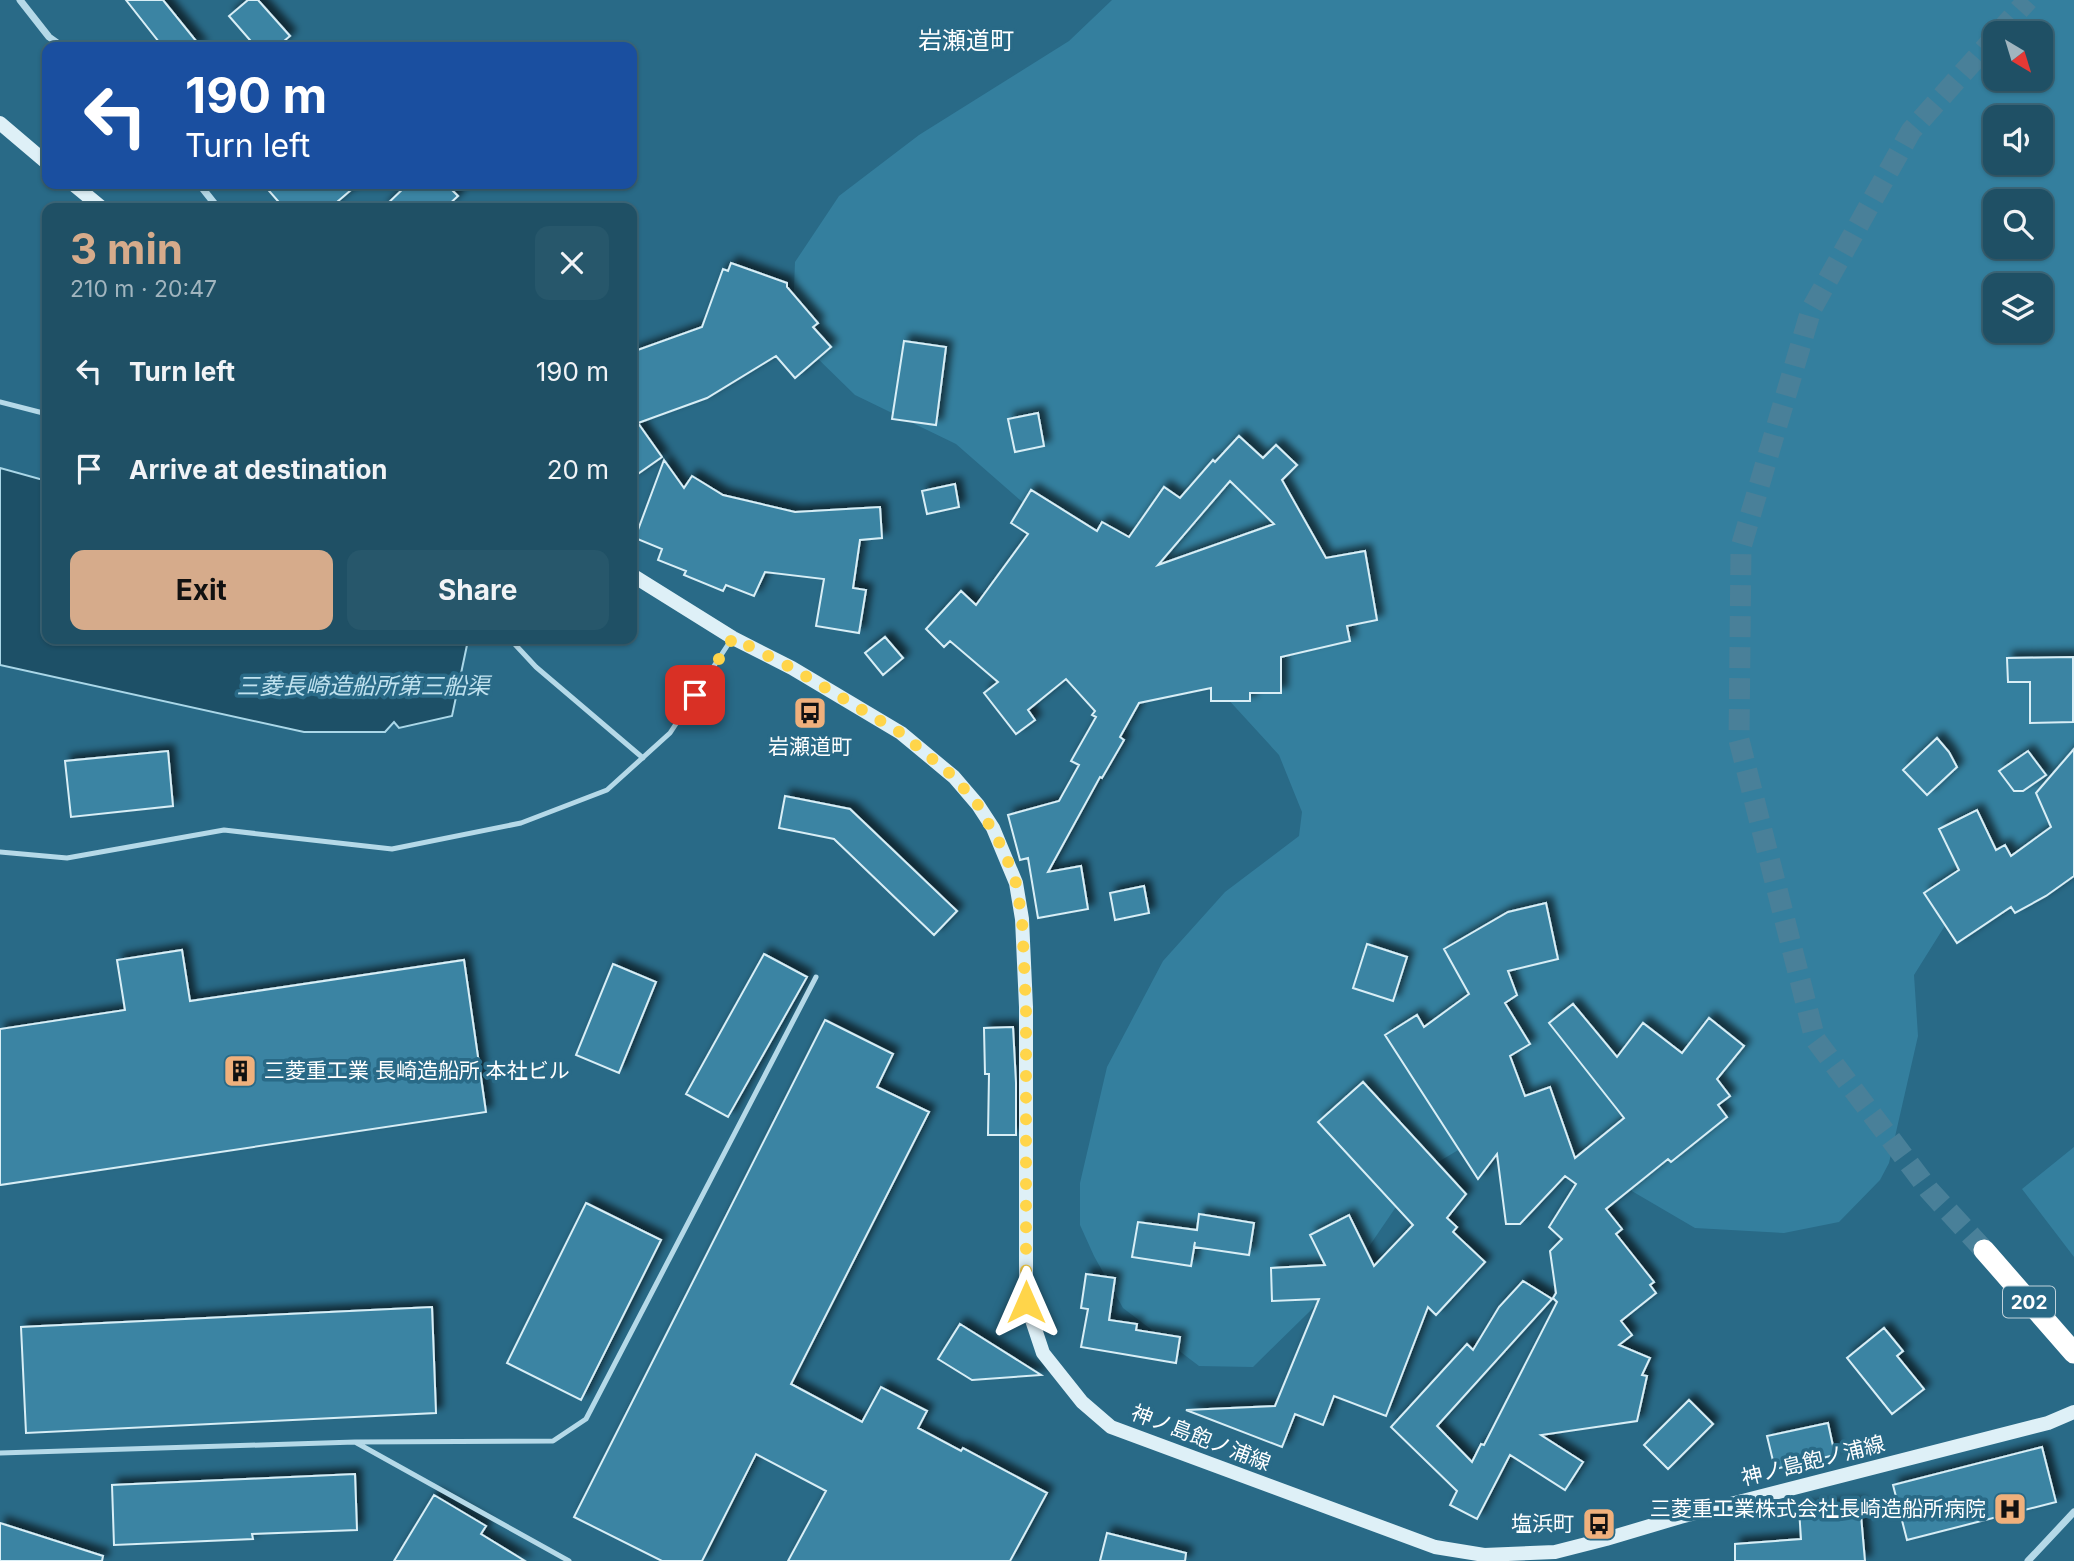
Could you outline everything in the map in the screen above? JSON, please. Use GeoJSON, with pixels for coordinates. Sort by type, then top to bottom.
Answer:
{"type":"FeatureCollection","features":[{"type":"Feature","properties":{"kind":"highway","name":"202"},"geometry":{"type":"LineString","coordinates":[[1984,1250],[2074,1353]]}},
{"type":"Feature","properties":{"kind":"main road"},"geometry":{"type":"LineString","coordinates":[[0,123],[42,159]]}},
{"type":"Feature","properties":{"kind":"main road"},"geometry":{"type":"LineString","coordinates":[[78,189],[96,203]]}},
{"type":"Feature","properties":{"kind":"main road","name":"神ノ島飽ノ浦線"},"geometry":{"type":"LineString","coordinates":[[637,578],[733,638],[792,668],[909,740],[954,777],[978,805],[1004,851],[1016,883],[1022,919],[1026,1007],[1026,1302],[1042,1353],[1082,1402],[1111,1427],[1435,1547],[1496,1555],[1546,1554],[2048,1423],[2074,1412]]}},
{"type":"Feature","properties":{"kind":"street"},"geometry":{"type":"LineString","coordinates":[[20,0],[56,42]]}},
{"type":"Feature","properties":{"kind":"street"},"geometry":{"type":"LineString","coordinates":[[203,189],[214,203]]}},
{"type":"Feature","properties":{"kind":"street"},"geometry":{"type":"LineString","coordinates":[[2028,1561],[2074,1512]]}},
{"type":"Feature","properties":{"kind":"lane"},"geometry":{"type":"LineString","coordinates":[[0,402],[42,413]]}},
{"type":"Feature","properties":{"kind":"lane"},"geometry":{"type":"LineString","coordinates":[[0,852],[67,858],[224,830],[392,849],[521,823],[607,789],[643,758],[670,733],[733,638]]}},
{"type":"Feature","properties":{"kind":"lane"},"geometry":{"type":"LineString","coordinates":[[515,644],[536,667],[643,758]]}},
{"type":"Feature","properties":{"kind":"lane"},"geometry":{"type":"LineString","coordinates":[[0,1453],[355,1442],[553,1441],[586,1419],[816,977]]}},
{"type":"Feature","properties":{"kind":"lane"},"geometry":{"type":"LineString","coordinates":[[355,1442],[569,1561]]}},
{"type":"Feature","properties":{"kind":"shaded area"},"geometry":{"type":"Polygon","coordinates":[[[1112,0],[2074,0],[2074,841],[1966,892],[1914,975],[1918,1036],[1889,1163],[1880,1180],[1839,1222],[1784,1233],[1695,1228],[1601,1173],[1493,1129],[1435,1164],[1400,1201],[1355,1267],[1253,1367],[1199,1366],[1123,1308],[1080,1225],[1080,1183],[1107,1067],[1163,961],[1225,892],[1299,836],[1302,812],[1279,755],[1149,613],[956,444],[855,395],[813,354],[793,315],[795,262],[839,196],[919,135],[1069,41],[1112,0]]]}},
{"type":"Feature","properties":{"kind":"shaded area"},"geometry":{"type":"Polygon","coordinates":[[[2074,1147],[2074,1257],[2022,1189],[2074,1147]]]}},
{"type":"Feature","properties":{"kind":"water","name":"三菱長崎造船所第三船渠"},"geometry":{"type":"Polygon","coordinates":[[[0,468],[42,480],[42,644],[467,645],[452,716],[399,728],[394,722],[385,732],[304,732],[0,665],[0,468]]]}},
{"type":"Feature","properties":{"kind":"building"},"geometry":{"type":"Polygon","coordinates":[[[126,0],[163,0],[197,42],[159,42],[126,0]]]}},
{"type":"Feature","properties":{"kind":"building"},"geometry":{"type":"Polygon","coordinates":[[[248,0],[258,0],[290,36],[283,42],[252,42],[229,16],[248,0]]]}},
{"type":"Feature","properties":{"kind":"building"},"geometry":{"type":"Polygon","coordinates":[[[267,189],[352,189],[336,203],[280,203],[267,189]]]}},
{"type":"Feature","properties":{"kind":"building"},"geometry":{"type":"Polygon","coordinates":[[[403,189],[451,189],[458,196],[450,203],[388,203],[403,189]]]}},
{"type":"Feature","properties":{"kind":"building"},"geometry":{"type":"Polygon","coordinates":[[[731,263],[787,283],[787,287],[818,323],[813,327],[831,347],[795,378],[776,356],[707,398],[638,423],[662,457],[637,474],[637,350],[702,327],[723,269],[728,271],[731,263]]]}},
{"type":"Feature","properties":{"kind":"building"},"geometry":{"type":"Polygon","coordinates":[[[904,341],[946,347],[936,425],[892,419],[904,341]]]}},
{"type":"Feature","properties":{"kind":"building"},"geometry":{"type":"Polygon","coordinates":[[[1038,413],[1044,446],[1015,452],[1008,419],[1038,413]]]}},
{"type":"Feature","properties":{"kind":"building"},"geometry":{"type":"Polygon","coordinates":[[[1239,436],[1263,458],[1276,445],[1297,465],[1282,480],[1326,558],[1365,551],[1377,620],[1347,626],[1350,641],[1281,657],[1281,693],[1250,693],[1250,701],[1211,701],[1211,688],[1139,703],[1120,737],[1124,740],[1102,778],[1100,777],[1048,872],[1081,866],[1088,909],[1038,918],[1028,858],[1020,860],[1008,815],[1059,801],[1079,765],[1071,761],[1096,717],[1092,715],[1095,711],[1066,679],[1028,710],[1035,720],[1016,734],[984,693],[998,682],[950,641],[944,647],[926,629],[961,591],[976,605],[1028,534],[1011,523],[1031,490],[1097,531],[1102,522],[1129,537],[1164,487],[1180,498],[1213,460],[1215,462],[1239,436]],[[1230,481],[1158,565],[1274,524],[1230,481]]]}},
{"type":"Feature","properties":{"kind":"building"},"geometry":{"type":"Polygon","coordinates":[[[664,460],[684,488],[692,476],[723,495],[795,512],[880,507],[882,538],[860,540],[853,588],[866,590],[859,633],[816,626],[824,579],[765,572],[754,596],[726,585],[723,591],[684,575],[686,571],[658,560],[662,549],[637,539],[664,460]]]}},
{"type":"Feature","properties":{"kind":"building"},"geometry":{"type":"Polygon","coordinates":[[[955,484],[959,507],[927,514],[922,491],[955,484]]]}},
{"type":"Feature","properties":{"kind":"building"},"geometry":{"type":"Polygon","coordinates":[[[885,637],[903,658],[883,675],[865,653],[885,637]]]}},
{"type":"Feature","properties":{"kind":"building"},"geometry":{"type":"Polygon","coordinates":[[[2073,657],[2073,722],[2030,723],[2030,682],[2008,682],[2007,658],[2073,657]]]}},
{"type":"Feature","properties":{"kind":"building"},"geometry":{"type":"Polygon","coordinates":[[[1937,738],[1957,767],[1927,795],[1903,770],[1937,738]]]}},
{"type":"Feature","properties":{"kind":"building"},"geometry":{"type":"Polygon","coordinates":[[[2074,749],[2074,876],[2015,913],[2011,907],[1957,943],[1924,893],[1959,870],[1939,829],[1977,810],[1996,850],[2005,845],[2011,856],[2051,827],[2036,793],[2074,749]]]}},
{"type":"Feature","properties":{"kind":"building"},"geometry":{"type":"Polygon","coordinates":[[[168,751],[173,806],[71,817],[65,761],[168,751]]]}},
{"type":"Feature","properties":{"kind":"building"},"geometry":{"type":"Polygon","coordinates":[[[2028,751],[2046,775],[2023,791],[2014,791],[1999,771],[2028,751]]]}},
{"type":"Feature","properties":{"kind":"building"},"geometry":{"type":"Polygon","coordinates":[[[785,796],[850,809],[957,911],[934,935],[834,839],[779,828],[785,796]]]}},
{"type":"Feature","properties":{"kind":"building"},"geometry":{"type":"Polygon","coordinates":[[[1144,886],[1149,913],[1115,920],[1110,893],[1144,886]]]}},
{"type":"Feature","properties":{"kind":"building"},"geometry":{"type":"Polygon","coordinates":[[[1546,903],[1558,959],[1508,971],[1517,995],[1505,1003],[1530,1044],[1510,1056],[1525,1096],[1550,1087],[1575,1158],[1624,1118],[1549,1023],[1573,1004],[1617,1057],[1643,1023],[1682,1053],[1709,1018],[1744,1046],[1717,1079],[1730,1096],[1718,1105],[1727,1117],[1671,1162],[1668,1159],[1606,1209],[1622,1229],[1616,1234],[1654,1282],[1650,1285],[1656,1293],[1621,1321],[1632,1335],[1619,1345],[1650,1358],[1642,1375],[1647,1376],[1637,1421],[1541,1435],[1583,1462],[1565,1490],[1510,1455],[1477,1519],[1450,1505],[1457,1491],[1391,1427],[1467,1344],[1473,1350],[1499,1307],[1523,1281],[1552,1299],[1437,1426],[1472,1462],[1481,1444],[1484,1445],[1557,1302],[1553,1298],[1556,1293],[1550,1251],[1562,1239],[1549,1227],[1576,1184],[1565,1176],[1520,1224],[1506,1224],[1497,1154],[1478,1179],[1385,1035],[1417,1015],[1424,1027],[1469,994],[1444,949],[1508,912],[1546,903]]]}},
{"type":"Feature","properties":{"kind":"building"},"geometry":{"type":"Polygon","coordinates":[[[1367,944],[1407,957],[1393,1001],[1353,988],[1367,944]]]}},
{"type":"Feature","properties":{"kind":"building","name":"三菱重工業 長崎造船所 本社ビル"},"geometry":{"type":"Polygon","coordinates":[[[182,950],[190,1001],[464,960],[486,1112],[0,1185],[0,1029],[125,1010],[117,960],[182,950]]]}},
{"type":"Feature","properties":{"kind":"building"},"geometry":{"type":"Polygon","coordinates":[[[764,954],[807,977],[728,1117],[686,1094],[764,954]]]}},
{"type":"Feature","properties":{"kind":"building"},"geometry":{"type":"Polygon","coordinates":[[[613,964],[656,982],[619,1073],[576,1055],[613,964]]]}},
{"type":"Feature","properties":{"kind":"building"},"geometry":{"type":"Polygon","coordinates":[[[825,1020],[893,1054],[877,1087],[929,1112],[791,1384],[862,1422],[881,1387],[927,1411],[918,1428],[961,1451],[963,1448],[1047,1493],[1010,1561],[788,1561],[826,1491],[756,1454],[702,1561],[662,1561],[574,1517],[825,1020]]]}},
{"type":"Feature","properties":{"kind":"building"},"geometry":{"type":"Polygon","coordinates":[[[1013,1027],[1016,1135],[988,1135],[989,1074],[985,1074],[984,1028],[1013,1027]]]}},
{"type":"Feature","properties":{"kind":"building"},"geometry":{"type":"Polygon","coordinates":[[[1363,1082],[1466,1194],[1447,1218],[1457,1227],[1453,1232],[1485,1262],[1436,1315],[1428,1307],[1386,1416],[1334,1396],[1323,1425],[1295,1414],[1282,1447],[1186,1410],[1275,1406],[1319,1299],[1272,1301],[1271,1268],[1325,1265],[1310,1235],[1349,1215],[1374,1266],[1413,1225],[1318,1122],[1363,1082]]]}},
{"type":"Feature","properties":{"kind":"building"},"geometry":{"type":"Polygon","coordinates":[[[586,1203],[661,1240],[581,1400],[507,1363],[586,1203]]]}},
{"type":"Feature","properties":{"kind":"building"},"geometry":{"type":"Polygon","coordinates":[[[1199,1214],[1254,1223],[1249,1255],[1194,1247],[1191,1266],[1132,1257],[1138,1222],[1197,1230],[1199,1214]]]}},
{"type":"Feature","properties":{"kind":"building"},"geometry":{"type":"Polygon","coordinates":[[[1086,1274],[1115,1278],[1109,1320],[1137,1324],[1136,1330],[1180,1337],[1176,1363],[1081,1347],[1088,1309],[1081,1308],[1086,1274]]]}},
{"type":"Feature","properties":{"kind":"building"},"geometry":{"type":"Polygon","coordinates":[[[432,1307],[436,1413],[26,1433],[21,1327],[432,1307]]]}},
{"type":"Feature","properties":{"kind":"building"},"geometry":{"type":"Polygon","coordinates":[[[960,1324],[1041,1375],[972,1380],[938,1359],[960,1324]]]}},
{"type":"Feature","properties":{"kind":"building"},"geometry":{"type":"Polygon","coordinates":[[[1884,1328],[1903,1351],[1897,1356],[1924,1389],[1892,1414],[1847,1358],[1884,1328]]]}},
{"type":"Feature","properties":{"kind":"building"},"geometry":{"type":"Polygon","coordinates":[[[1689,1400],[1713,1424],[1668,1469],[1644,1445],[1689,1400]]]}},
{"type":"Feature","properties":{"kind":"building"},"geometry":{"type":"Polygon","coordinates":[[[1828,1423],[1835,1455],[1775,1469],[1767,1436],[1828,1423]]]}},
{"type":"Feature","properties":{"kind":"building"},"geometry":{"type":"Polygon","coordinates":[[[2042,1447],[2056,1502],[1907,1540],[1893,1485],[2042,1447]]]}},
{"type":"Feature","properties":{"kind":"building"},"geometry":{"type":"Polygon","coordinates":[[[355,1474],[357,1530],[252,1534],[253,1539],[114,1545],[112,1485],[355,1474]]]}},
{"type":"Feature","properties":{"kind":"building"},"geometry":{"type":"Polygon","coordinates":[[[434,1495],[486,1526],[481,1534],[525,1561],[394,1561],[434,1495]]]}},
{"type":"Feature","properties":{"kind":"building"},"geometry":{"type":"Polygon","coordinates":[[[1860,1504],[1865,1561],[1735,1561],[1735,1544],[1801,1539],[1799,1509],[1860,1504]]]}},
{"type":"Feature","properties":{"kind":"building"},"geometry":{"type":"Polygon","coordinates":[[[0,1523],[103,1556],[102,1561],[0,1561],[0,1523]]]}},
{"type":"Feature","properties":{"kind":"building"},"geometry":{"type":"Polygon","coordinates":[[[1107,1533],[1186,1553],[1185,1561],[1100,1561],[1107,1533]]]}},
{"type":"Feature","properties":{"kind":"tunnel"},"geometry":{"type":"LineString","coordinates":[[2009,21],[2028,0]]}},
{"type":"Feature","properties":{"kind":"tunnel"},"geometry":{"type":"LineString","coordinates":[[1983,50],[1911,131],[1811,310],[1741,547],[1739,740],[1815,1039],[1929,1190],[1984,1250]]}},
{"type":"Feature","properties":{"kind":"place","name":"岩瀬道町"},"geometry":{"type":"Point","coordinates":[810,713]}},
{"type":"Feature","properties":{"kind":"place","name":"三菱重工業 長崎造船所 本社ビル"},"geometry":{"type":"Point","coordinates":[240,1071]}},
{"type":"Feature","properties":{"kind":"place","name":"三菱重工業株式会社長崎造船所病院"},"geometry":{"type":"Point","coordinates":[2010,1509]}},
{"type":"Feature","properties":{"kind":"place","name":"塩浜町"},"geometry":{"type":"Point","coordinates":[1599,1524]}},
{"type":"Feature","properties":{"kind":"district","name":"岩瀬道町"},"geometry":{"type":"Point","coordinates":[966,41]}},
{"type":"Feature","properties":{"kind":"route"},"geometry":{"type":"LineString","coordinates":[[695,695],[733,638],[792,668],[901,733],[954,777],[993,828],[1016,883],[1022,919],[1026,1007],[1026,1302]]}}]}
